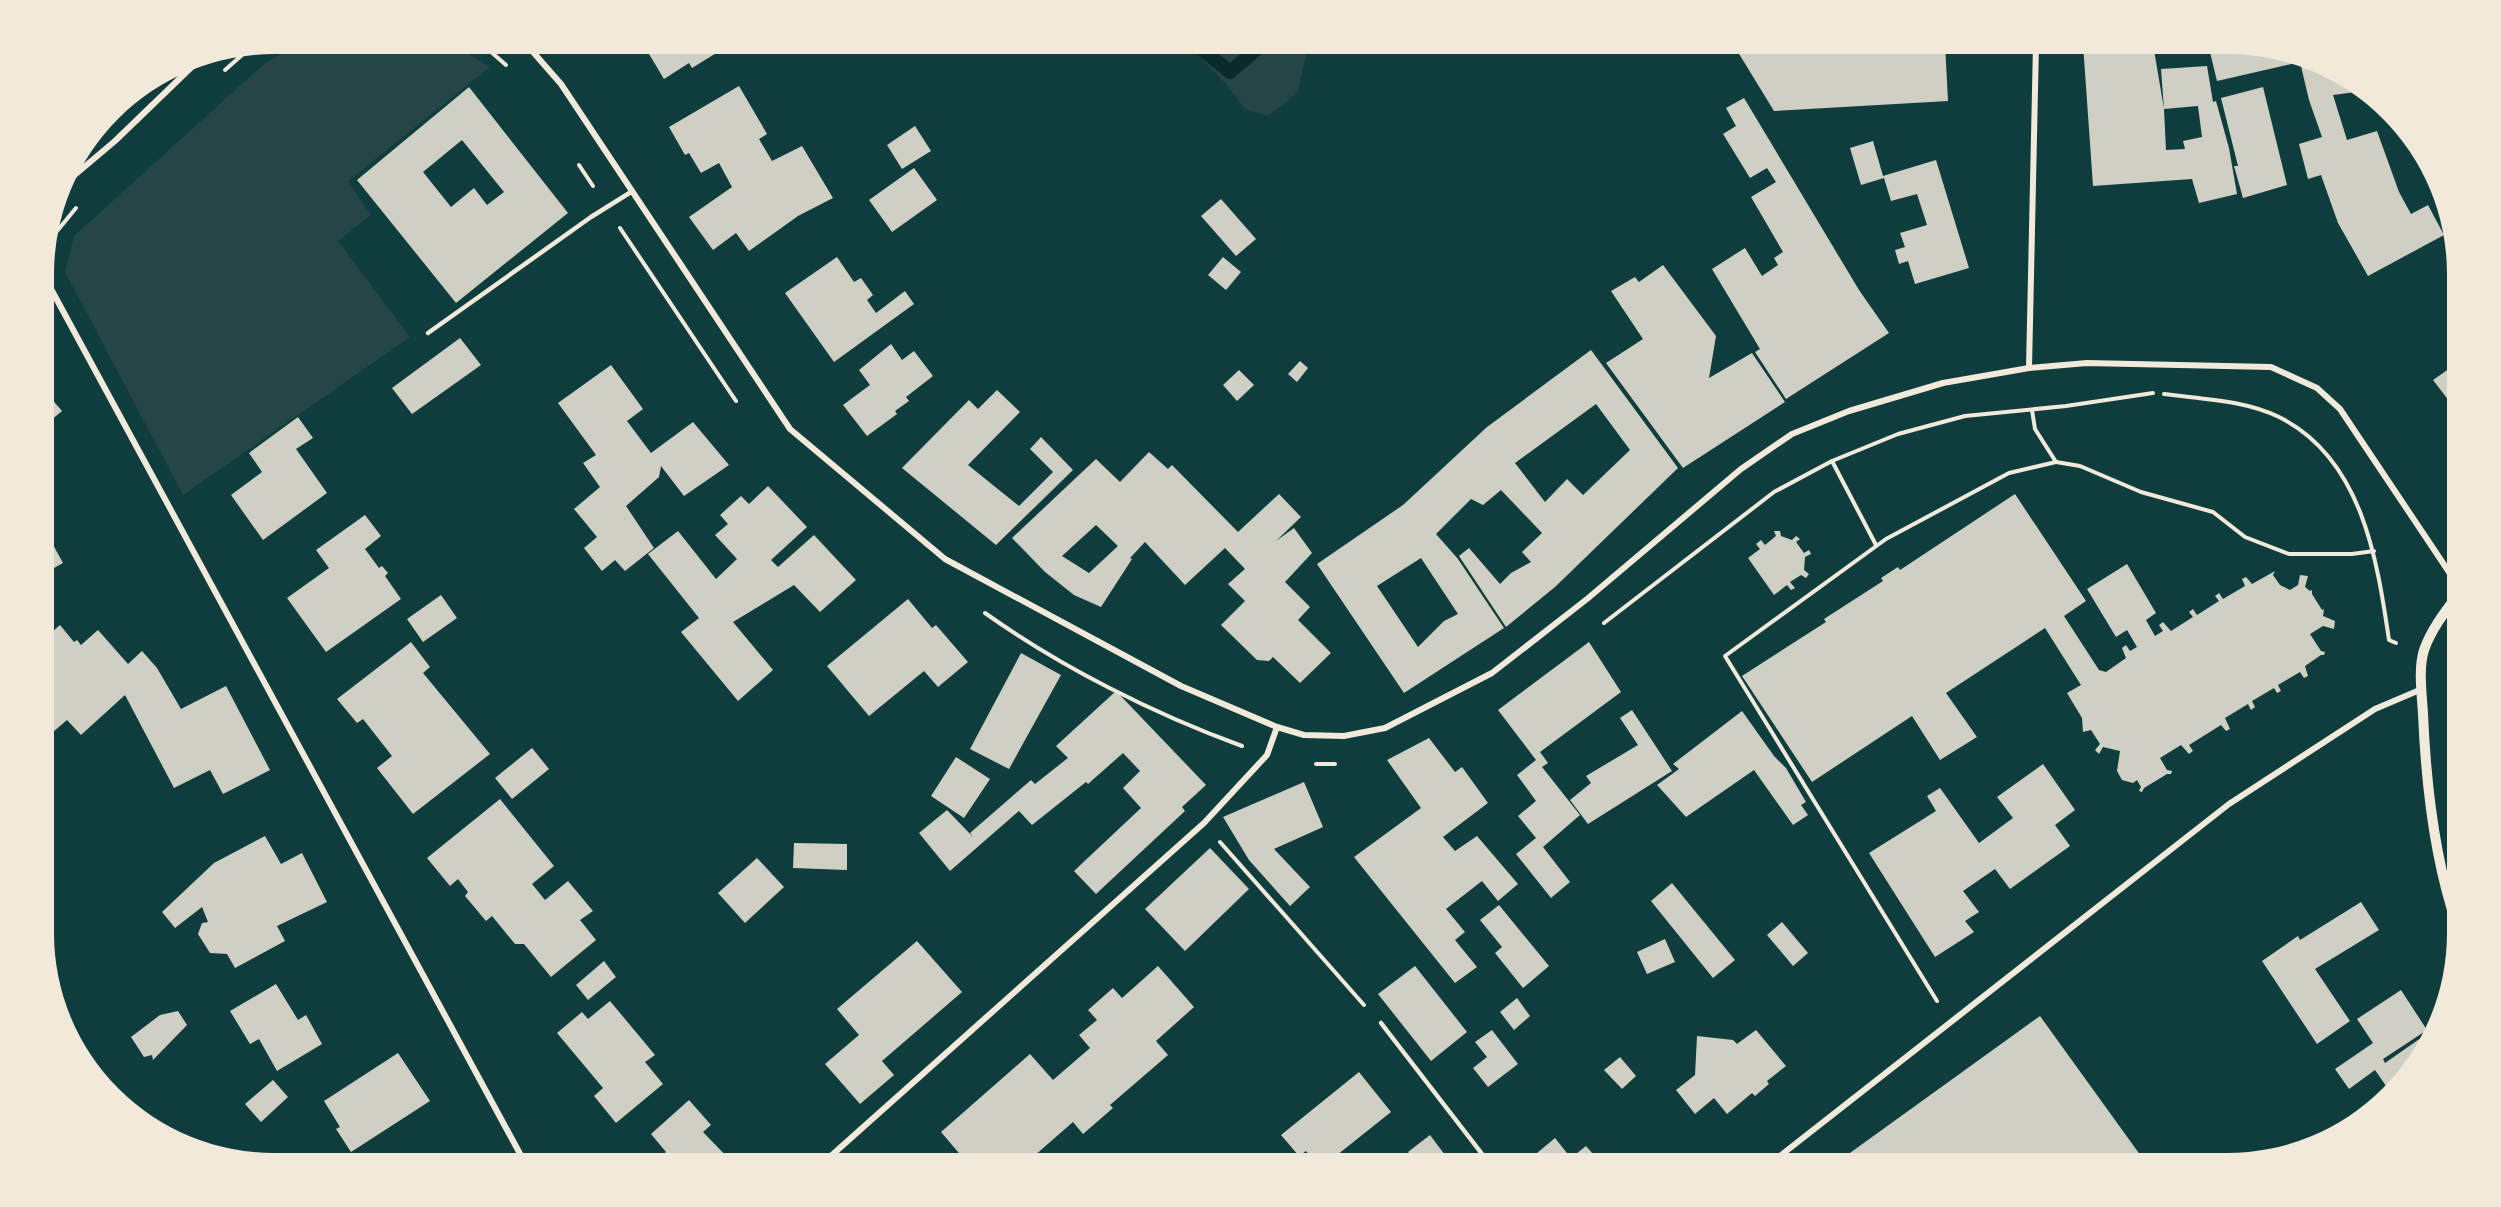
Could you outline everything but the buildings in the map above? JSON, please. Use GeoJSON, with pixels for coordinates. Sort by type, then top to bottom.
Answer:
{"type":"FeatureCollection","features":[{"type":"Feature","properties":{"kind":"street"},"geometry":{"type":"LineString","coordinates":[[535,54],[561,84],[790,429],[868,497],[945,559],[1181,686],[1277,727],[1304,735],[1344,736],[1384,728],[1492,673],[1569,614],[1741,469],[1792,434],[1849,411],[1943,383],[2029,368],[2087,363],[2271,367],[2317,388],[2340,409],[2447,569]]}},
{"type":"Feature","properties":{"kind":"street"},"geometry":{"type":"LineString","coordinates":[[2029,368],[2036,54]]}},
{"type":"Feature","properties":{"kind":"street"},"geometry":{"type":"LineString","coordinates":[[80,171],[115,141],[185,73]]}},
{"type":"Feature","properties":{"kind":"street"},"geometry":{"type":"LineString","coordinates":[[54,294],[520,1153]]}},
{"type":"Feature","properties":{"kind":"street"},"geometry":{"type":"LineString","coordinates":[[2447,609],[2439,620],[2424,652],[2421,689],[2425,760],[2441,868],[2447,889]]}},
{"type":"Feature","properties":{"kind":"street"},"geometry":{"type":"LineString","coordinates":[[1784,1153],[2229,804],[2374,709],[2421,689]]}},
{"type":"Feature","properties":{"kind":"street"},"geometry":{"type":"LineString","coordinates":[[834,1153],[1204,823],[1267,755],[1277,727]]}},
{"type":"Feature","properties":{"kind":"lane"},"geometry":{"type":"LineString","coordinates":[[428,333],[631,192]]}},
{"type":"Feature","properties":{"kind":"lane"},"geometry":{"type":"LineString","coordinates":[[1381,1023],[1481,1153]]}},
{"type":"Feature","properties":{"kind":"path"},"geometry":{"type":"LineString","coordinates":[[494,54],[509,67]]}},
{"type":"Feature","properties":{"kind":"path"},"geometry":{"type":"LineString","coordinates":[[576,160],[740,407]]}},
{"type":"Feature","properties":{"kind":"path"},"geometry":{"type":"LineString","coordinates":[[1596,629],[1774,492],[1832,461],[1898,434],[1965,416],[2157,393],[2244,405],[2278,417],[2310,436],[2341,475],[2363,516],[2374,551],[2389,640],[2424,652]]}},
{"type":"Feature","properties":{"kind":"path"},"geometry":{"type":"LineString","coordinates":[[2032,409],[2035,429],[2056,462]]}},
{"type":"Feature","properties":{"kind":"path"},"geometry":{"type":"LineString","coordinates":[[1832,461],[1876,545]]}},
{"type":"Feature","properties":{"kind":"path"},"geometry":{"type":"LineString","coordinates":[[1950,1022],[1742,688],[1725,656],[1876,545],[2009,473],[2056,462],[2080,466],[2141,492],[2213,512],[2244,537],[2289,554],[2352,555],[2374,551]]}},
{"type":"Feature","properties":{"kind":"path"},"geometry":{"type":"LineString","coordinates":[[975,607],[1011,632],[1188,726],[1267,755],[1327,766],[1343,762]]}},
{"type":"Feature","properties":{"kind":"path"},"geometry":{"type":"LineString","coordinates":[[1204,823],[1381,1023]]}},
{"type":"Feature","properties":{"kind":"shaded area"},"geometry":{"type":"Polygon","coordinates":[[[281,54],[469,54],[490,67],[348,181],[371,215],[338,241],[410,337],[183,495],[65,272],[74,236],[263,65],[281,54]]]}},
{"type":"Feature","properties":{"kind":"shaded area"},"geometry":{"type":"Polygon","coordinates":[[[1197,54],[1306,54],[1298,92],[1268,116],[1245,109],[1227,85],[1197,54]]]}},
{"type":"Feature","properties":{"kind":"waterway"},"geometry":{"type":"LineString","coordinates":[[1208,54],[1230,72],[1251,54]]}}]}
